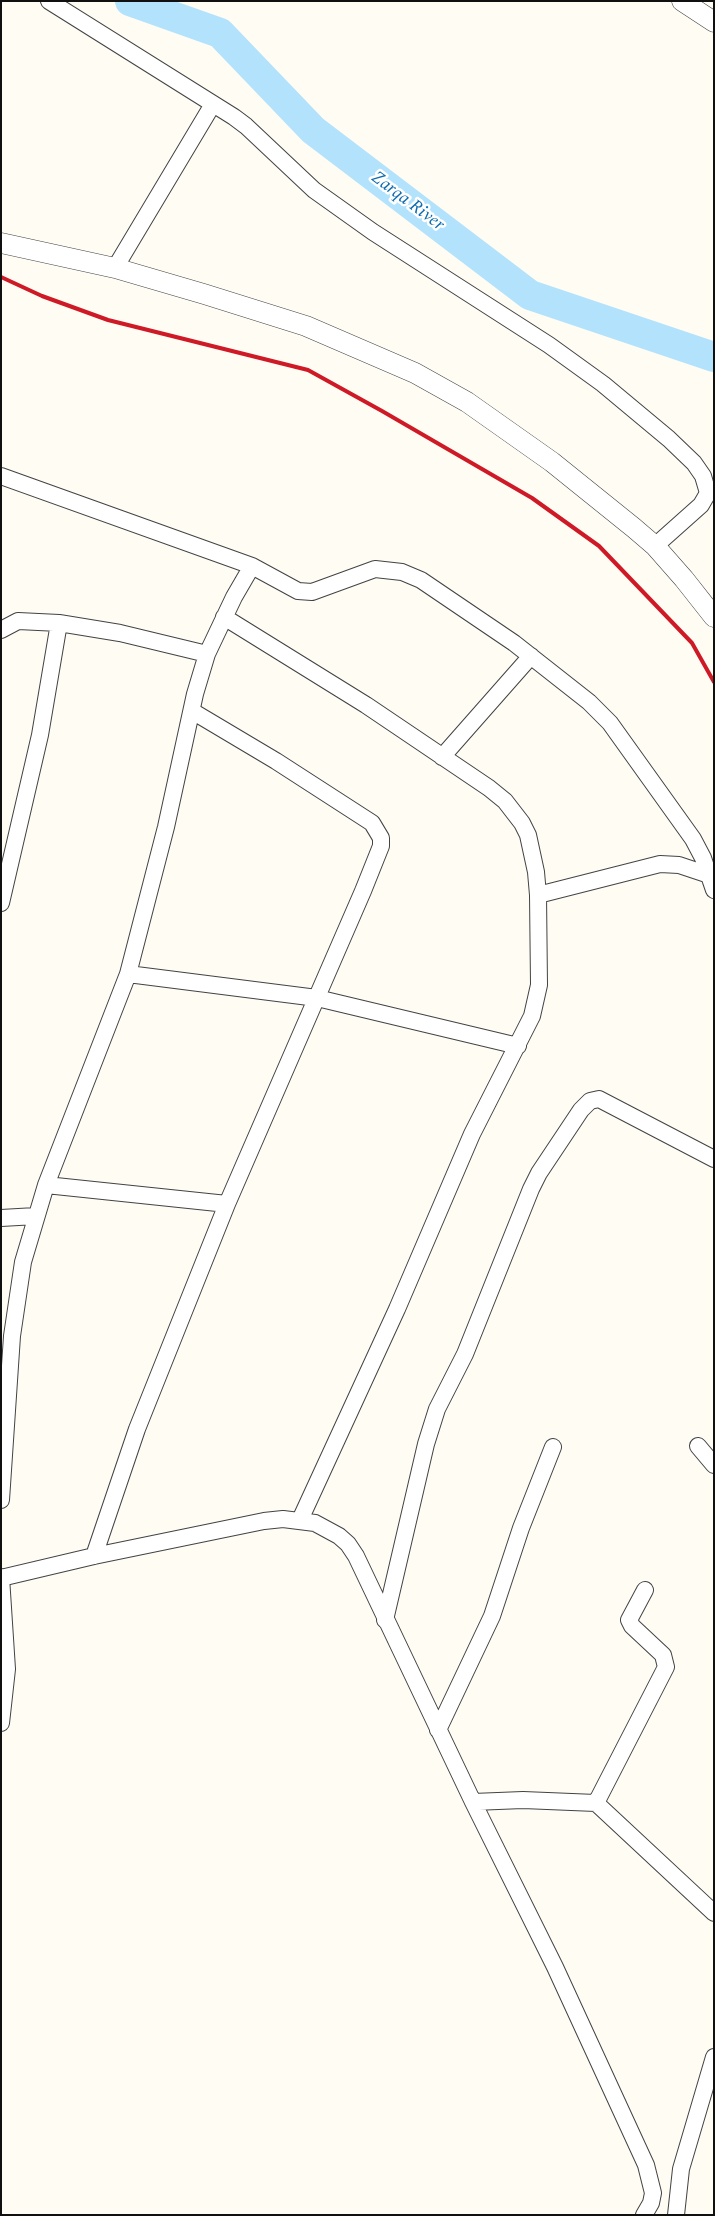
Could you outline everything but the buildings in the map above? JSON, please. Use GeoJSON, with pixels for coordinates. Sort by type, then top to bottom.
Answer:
{"type":"FeatureCollection","features":[{"type":"Feature","properties":{"kind":"street"},"geometry":{"type":"LineString","coordinates":[[48,1],[246,126],[321,196],[549,345],[603,384],[669,440],[694,463],[703,476],[708,493],[706,498],[655,546]]}},
{"type":"Feature","properties":{"kind":"street"},"geometry":{"type":"LineString","coordinates":[[682,1],[714,22]]}},
{"type":"Feature","properties":{"kind":"street"},"geometry":{"type":"LineString","coordinates":[[115,268],[213,104]]}},
{"type":"Feature","properties":{"kind":"street"},"geometry":{"type":"LineString","coordinates":[[1,244],[115,268],[306,326],[415,373],[467,402],[552,462],[655,546],[714,617]]}},
{"type":"Feature","properties":{"kind":"street"},"geometry":{"type":"LineString","coordinates":[[1,476],[252,566],[298,591],[305,592],[321,589],[375,569],[402,572],[439,591],[531,656],[589,702],[610,723],[693,839],[712,883]]}},
{"type":"Feature","properties":{"kind":"street"},"geometry":{"type":"LineString","coordinates":[[1,1500],[2,1460],[16,1302],[23,1262],[46,1185],[128,974],[166,827],[207,654],[224,617],[252,566]]}},
{"type":"Feature","properties":{"kind":"street"},"geometry":{"type":"LineString","coordinates":[[224,617],[366,705],[506,801],[522,823],[531,850],[538,895],[539,985],[532,1016],[472,1134],[397,1310],[300,1520]]}},
{"type":"Feature","properties":{"kind":"street"},"geometry":{"type":"LineString","coordinates":[[1,630],[18,622],[59,623],[120,633],[207,654]]}},
{"type":"Feature","properties":{"kind":"street"},"geometry":{"type":"LineString","coordinates":[[1,903],[40,735],[59,623]]}},
{"type":"Feature","properties":{"kind":"street"},"geometry":{"type":"LineString","coordinates":[[442,757],[531,656]]}},
{"type":"Feature","properties":{"kind":"street"},"geometry":{"type":"LineString","coordinates":[[94,1556],[137,1430],[227,1204],[363,891],[381,846],[382,838],[372,823],[276,761],[192,711]]}},
{"type":"Feature","properties":{"kind":"street"},"geometry":{"type":"LineString","coordinates":[[538,895],[660,864],[680,865],[712,883]]}},
{"type":"Feature","properties":{"kind":"street"},"geometry":{"type":"LineString","coordinates":[[128,974],[317,998],[518,1046]]}},
{"type":"Feature","properties":{"kind":"street"},"geometry":{"type":"LineString","coordinates":[[385,1620],[426,1444],[437,1409],[466,1354],[531,1189],[539,1173],[581,1110],[590,1101],[599,1099],[714,1159]]}},
{"type":"Feature","properties":{"kind":"street"},"geometry":{"type":"LineString","coordinates":[[46,1185],[227,1204]]}},
{"type":"Feature","properties":{"kind":"street"},"geometry":{"type":"LineString","coordinates":[[1,1218],[36,1216]]}},
{"type":"Feature","properties":{"kind":"street"},"geometry":{"type":"LineString","coordinates":[[698,1446],[714,1465]]}},
{"type":"Feature","properties":{"kind":"street"},"geometry":{"type":"LineString","coordinates":[[438,1730],[492,1616],[521,1528],[553,1447]]}},
{"type":"Feature","properties":{"kind":"street"},"geometry":{"type":"LineString","coordinates":[[1,1723],[7,1669],[3,1632],[1,1578],[94,1556],[264,1521],[300,1520],[325,1527],[348,1544],[356,1556],[438,1730],[555,1967],[646,2165],[653,2194],[644,2215]]}},
{"type":"Feature","properties":{"kind":"street"},"geometry":{"type":"LineString","coordinates":[[596,1802],[666,1667],[663,1655],[632,1626],[629,1620],[645,1590]]}},
{"type":"Feature","properties":{"kind":"street"},"geometry":{"type":"LineString","coordinates":[[473,1802],[524,1800],[596,1802],[714,1913]]}},
{"type":"Feature","properties":{"kind":"street"},"geometry":{"type":"LineString","coordinates":[[676,2215],[681,2169],[714,2057]]}},
{"type":"Feature","properties":{"kind":"waterway","name":"Zarqa River"},"geometry":{"type":"LineString","coordinates":[[130,1],[220,33],[313,130],[530,295],[714,357]]}},
{"type":"Feature","properties":{"kind":"railway"},"geometry":{"type":"LineString","coordinates":[[1,277],[42,296],[108,320],[308,370],[382,411],[532,498],[599,546],[692,643],[714,682]]}}]}
